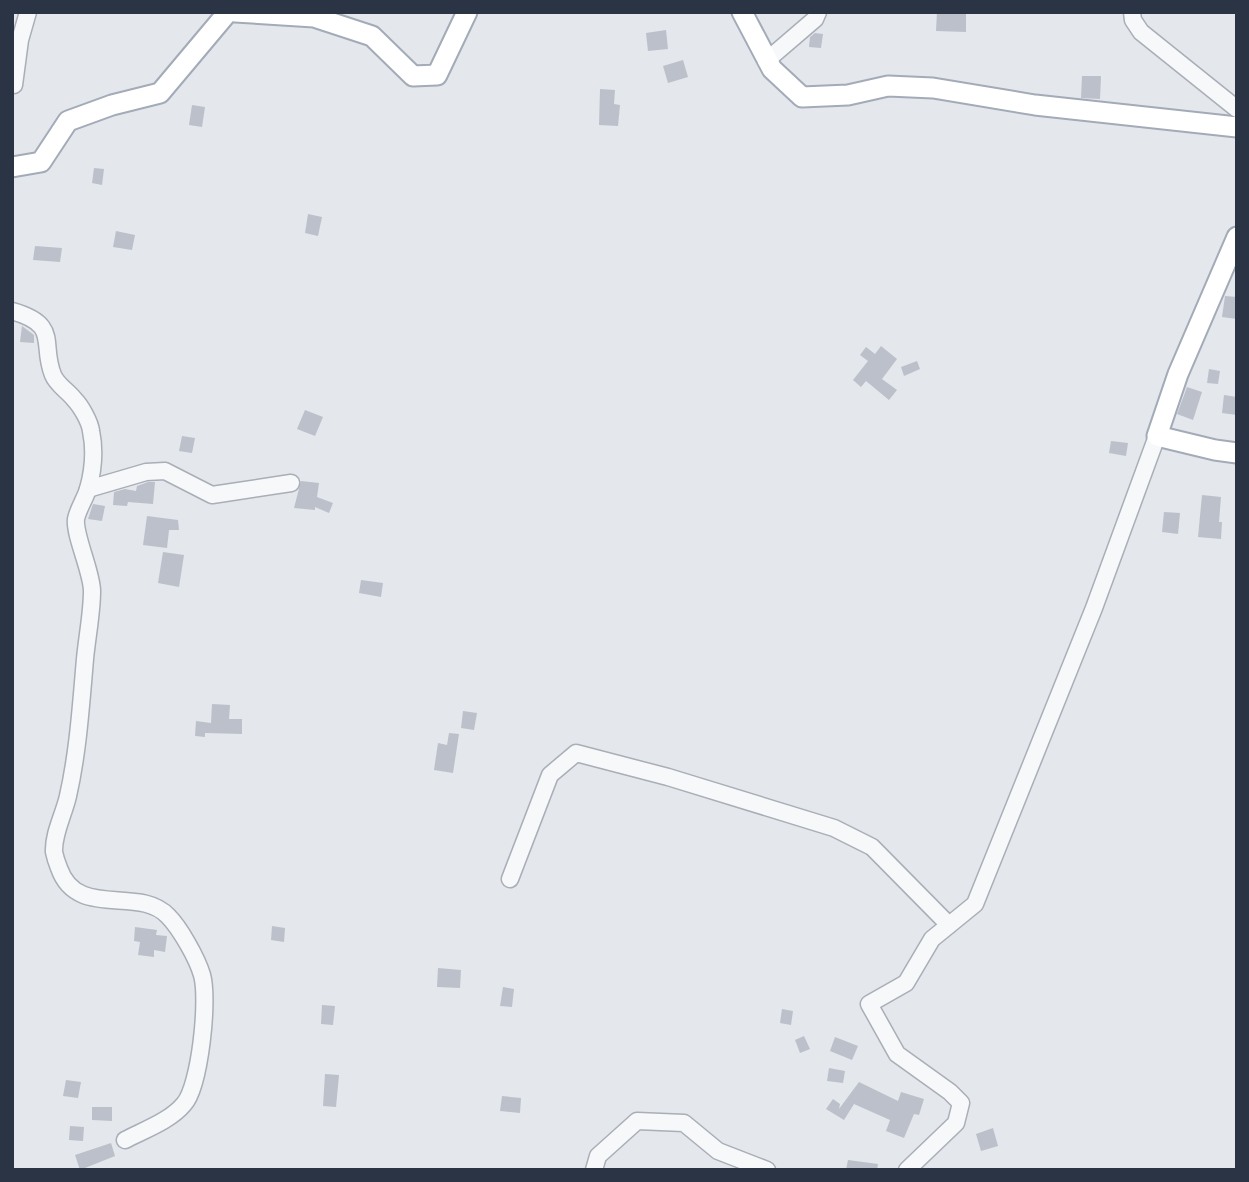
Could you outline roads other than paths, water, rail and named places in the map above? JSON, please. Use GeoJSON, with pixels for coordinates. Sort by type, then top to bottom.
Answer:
{"type":"FeatureCollection","features":[{"type":"Feature","properties":{"kind":"main road"},"geometry":{"type":"LineString","coordinates":[[12,167],[41,162],[68,121],[112,105],[160,93],[228,12]]}},
{"type":"Feature","properties":{"kind":"main road"},"geometry":{"type":"LineString","coordinates":[[235,12],[314,18],[372,36],[413,76],[437,75],[467,12]]}},
{"type":"Feature","properties":{"kind":"main road"},"geometry":{"type":"LineString","coordinates":[[742,12],[766,61],[788,86],[802,97],[848,95],[888,86],[933,88],[1035,106],[1237,127]]}},
{"type":"Feature","properties":{"kind":"main road"},"geometry":{"type":"LineString","coordinates":[[1237,237],[1178,374],[1157,436],[1237,453]]}},
{"type":"Feature","properties":{"kind":"street"},"geometry":{"type":"LineString","coordinates":[[15,85],[20,40],[27,12]]}},
{"type":"Feature","properties":{"kind":"street"},"geometry":{"type":"LineString","coordinates":[[766,61],[814,19],[818,12]]}},
{"type":"Feature","properties":{"kind":"street"},"geometry":{"type":"LineString","coordinates":[[1132,12],[1140,32],[1237,109]]}},
{"type":"Feature","properties":{"kind":"street"},"geometry":{"type":"LineString","coordinates":[[12,311],[34,320],[45,331],[49,340],[54,378],[77,401],[91,429],[93,456],[88,489],[76,520],[92,589],[90,614],[68,796],[54,854],[62,876],[73,889],[92,898],[154,906],[167,915],[181,934],[202,976],[205,1005],[195,1079],[185,1104],[168,1117],[125,1140]]}},
{"type":"Feature","properties":{"kind":"street"},"geometry":{"type":"LineString","coordinates":[[907,1170],[956,1123],[961,1103],[897,1054],[869,1004],[906,983],[932,939],[975,904],[1094,608],[1157,436]]}},
{"type":"Feature","properties":{"kind":"street"},"geometry":{"type":"LineString","coordinates":[[88,489],[146,472],[165,471],[212,495],[291,482]]}},
{"type":"Feature","properties":{"kind":"street"},"geometry":{"type":"LineString","coordinates":[[510,879],[550,775],[576,753],[668,777],[834,828],[872,847],[949,925]]}},
{"type":"Feature","properties":{"kind":"street"},"geometry":{"type":"LineString","coordinates":[[594,1170],[598,1156],[637,1121],[684,1123],[719,1151],[767,1170]]}}]}
